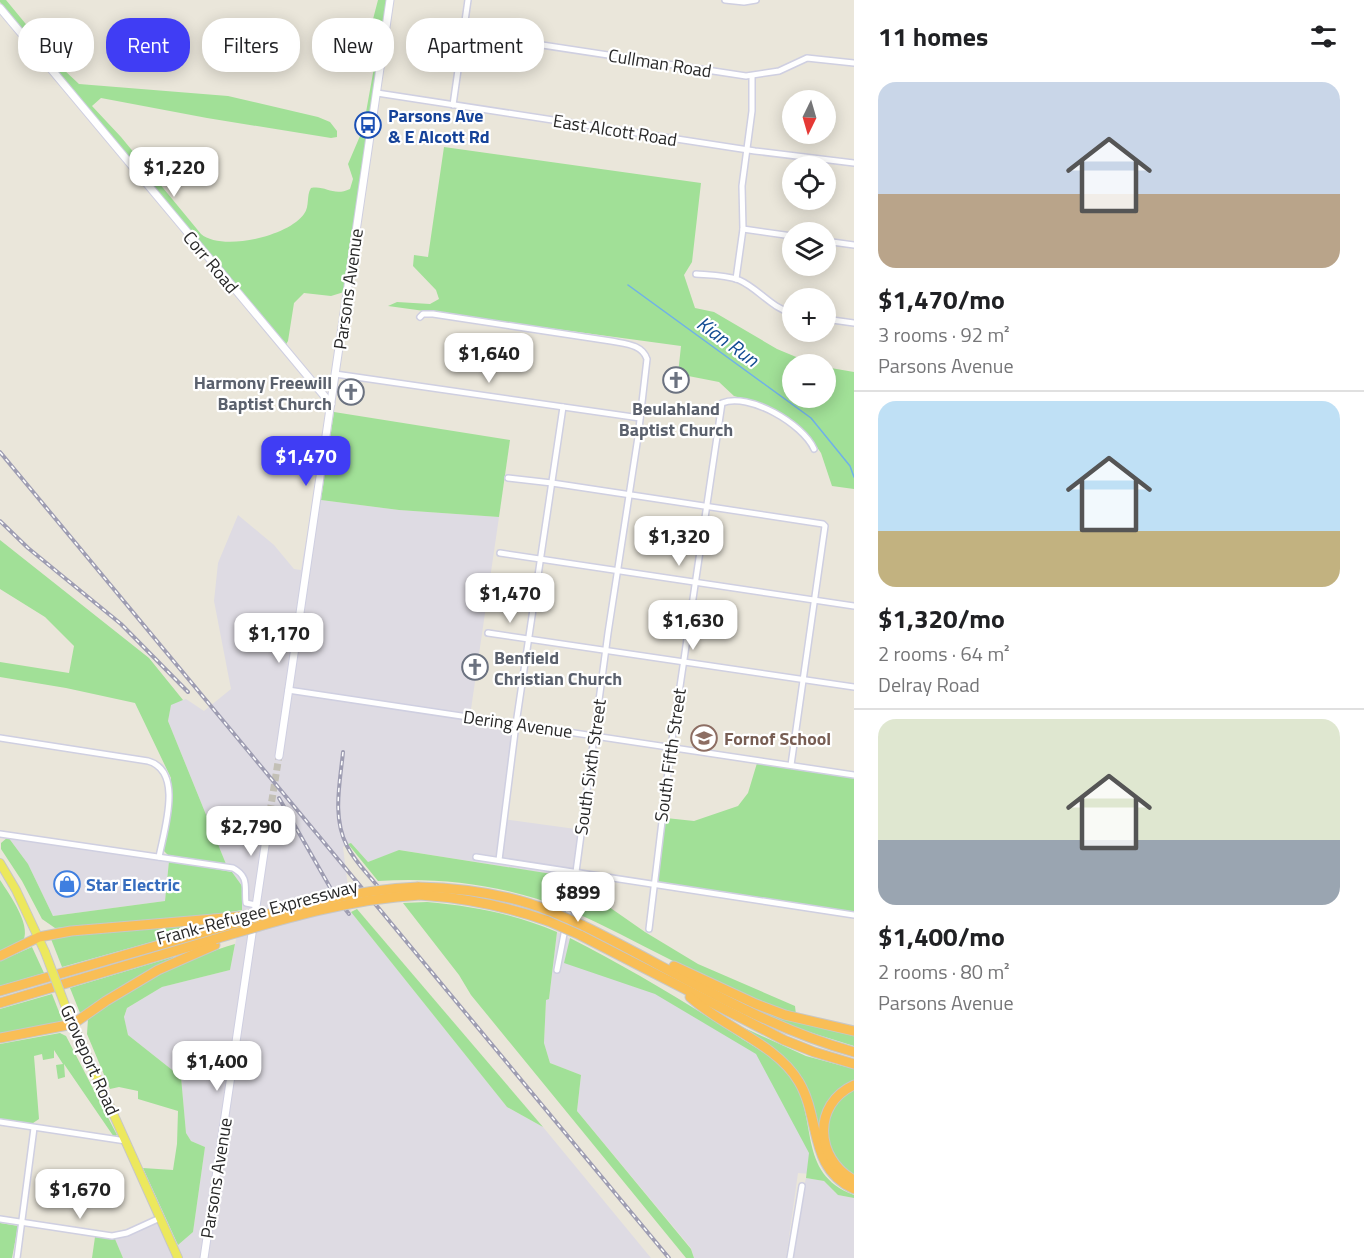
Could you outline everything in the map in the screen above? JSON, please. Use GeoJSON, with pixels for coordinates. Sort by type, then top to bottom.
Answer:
{"type":"FeatureCollection","features":[{"type":"Feature","properties":{"kind":"highway","name":"Frank-Refugee Expressway"},"geometry":{"type":"LineString","coordinates":[[0,1003],[215,942],[305,913],[361,900],[419,891],[477,901],[548,921],[580,935],[784,1040],[854,1064]]}},
{"type":"Feature","properties":{"kind":"highway","name":"Frank-Refugee Expressway"},"geometry":{"type":"LineString","coordinates":[[0,991],[215,924],[360,892],[479,892],[513,899],[550,911],[632,950],[779,1026],[811,1040],[854,1052]]}},
{"type":"Feature","properties":{"kind":"highway"},"geometry":{"type":"LineString","coordinates":[[0,956],[39,937],[71,931],[215,924]]}},
{"type":"Feature","properties":{"kind":"highway"},"geometry":{"type":"LineString","coordinates":[[0,1038],[73,1024],[132,984],[215,942]]}},
{"type":"Feature","properties":{"kind":"highway"},"geometry":{"type":"LineString","coordinates":[[632,950],[696,975],[756,1004],[785,1015],[854,1031]]}},
{"type":"Feature","properties":{"kind":"highway"},"geometry":{"type":"LineString","coordinates":[[681,989],[698,1005],[743,1033],[789,1068],[798,1079],[807,1101],[824,1161],[838,1179],[854,1189]]}},
{"type":"Feature","properties":{"kind":"highway"},"geometry":{"type":"LineString","coordinates":[[854,1085],[844,1089],[834,1101],[827,1114],[823,1134],[830,1158],[842,1172],[854,1180]]}},
{"type":"Feature","properties":{"kind":"main road","name":"Groveport Road"},"geometry":{"type":"LineString","coordinates":[[0,863],[39,937],[68,1013],[178,1258]]}},
{"type":"Feature","properties":{"kind":"street","name":"Parsons Avenue"},"geometry":{"type":"LineString","coordinates":[[279,756],[390,0]]}},
{"type":"Feature","properties":{"kind":"street"},"geometry":{"type":"LineString","coordinates":[[465,18],[468,0]]}},
{"type":"Feature","properties":{"kind":"street"},"geometry":{"type":"LineString","coordinates":[[725,0],[744,2],[756,0]]}},
{"type":"Feature","properties":{"kind":"street","name":"Corr Road"},"geometry":{"type":"LineString","coordinates":[[0,8],[331,404]]}},
{"type":"Feature","properties":{"kind":"street","name":"Cullman Road"},"geometry":{"type":"LineString","coordinates":[[544,45],[752,76],[779,71],[807,58],[854,63]]}},
{"type":"Feature","properties":{"kind":"street"},"geometry":{"type":"LineString","coordinates":[[453,105],[458,72]]}},
{"type":"Feature","properties":{"kind":"street"},"geometry":{"type":"LineString","coordinates":[[736,279],[742,229],[741,200],[753,111],[752,76]]}},
{"type":"Feature","properties":{"kind":"street","name":"East Alcott Road"},"geometry":{"type":"LineString","coordinates":[[376,93],[747,150],[854,163]]}},
{"type":"Feature","properties":{"kind":"street"},"geometry":{"type":"LineString","coordinates":[[742,229],[782,235]]}},
{"type":"Feature","properties":{"kind":"street"},"geometry":{"type":"LineString","coordinates":[[836,243],[854,245]]}},
{"type":"Feature","properties":{"kind":"street"},"geometry":{"type":"LineString","coordinates":[[696,274],[736,279],[755,289],[782,309]]}},
{"type":"Feature","properties":{"kind":"street","name":"South Sixth Street"},"geometry":{"type":"LineString","coordinates":[[420,317],[423,314],[433,314],[611,341],[631,345],[643,351],[647,362],[576,873],[558,970]]}},
{"type":"Feature","properties":{"kind":"street"},"geometry":{"type":"LineString","coordinates":[[836,321],[854,323]]}},
{"type":"Feature","properties":{"kind":"street"},"geometry":{"type":"LineString","coordinates":[[335,374],[640,418]]}},
{"type":"Feature","properties":{"kind":"street","name":"South Fifth Street"},"geometry":{"type":"LineString","coordinates":[[649,929],[671,747],[722,403],[732,400],[769,410],[801,431],[814,449]]}},
{"type":"Feature","properties":{"kind":"street"},"geometry":{"type":"LineString","coordinates":[[499,860],[516,724],[563,407]]}},
{"type":"Feature","properties":{"kind":"street"},"geometry":{"type":"LineString","coordinates":[[508,478],[707,506],[825,526],[791,765]]}},
{"type":"Feature","properties":{"kind":"street"},"geometry":{"type":"LineString","coordinates":[[500,553],[854,606]]}},
{"type":"Feature","properties":{"kind":"street"},"geometry":{"type":"LineString","coordinates":[[488,633],[854,687]]}},
{"type":"Feature","properties":{"kind":"street","name":"Dering Avenue"},"geometry":{"type":"LineString","coordinates":[[288,690],[854,774]]}},
{"type":"Feature","properties":{"kind":"street"},"geometry":{"type":"LineString","coordinates":[[0,738],[148,760],[158,764],[168,779],[169,796],[159,857]]}},
{"type":"Feature","properties":{"kind":"street","name":"Parsons Avenue"},"geometry":{"type":"LineString","coordinates":[[204,1258],[270,812]]}},
{"type":"Feature","properties":{"kind":"street"},"geometry":{"type":"LineString","coordinates":[[0,834],[233,868],[240,872],[246,881],[246,903],[256,905]]}},
{"type":"Feature","properties":{"kind":"street"},"geometry":{"type":"LineString","coordinates":[[476,857],[854,915]]}},
{"type":"Feature","properties":{"kind":"street"},"geometry":{"type":"LineString","coordinates":[[0,1122],[126,1141]]}},
{"type":"Feature","properties":{"kind":"street"},"geometry":{"type":"LineString","coordinates":[[17,1258],[34,1128]]}},
{"type":"Feature","properties":{"kind":"street"},"geometry":{"type":"LineString","coordinates":[[790,1258],[802,1186]]}},
{"type":"Feature","properties":{"kind":"street"},"geometry":{"type":"LineString","coordinates":[[0,1219],[117,1236],[160,1218]]}},
{"type":"Feature","properties":{"kind":"shaded area"},"geometry":{"type":"Polygon","coordinates":[[[313,499],[399,510],[499,517],[470,716],[516,723],[503,819],[583,830],[576,878],[400,850],[368,862],[351,843],[343,847],[351,912],[507,1107],[543,1127],[651,1258],[123,1258],[115,1239],[166,1219],[178,1245],[193,1232],[205,1147],[191,1141],[186,1133],[181,1077],[128,1035],[124,1018],[127,1008],[162,987],[230,970],[242,910],[242,886],[226,864],[168,721],[171,704],[186,699],[204,711],[231,689],[214,601],[218,563],[238,515],[274,545],[294,569],[301,570],[313,499]]]}},
{"type":"Feature","properties":{"kind":"shaded area"},"geometry":{"type":"Polygon","coordinates":[[[8,837],[169,861],[165,901],[53,916],[28,864],[8,837]]]}},
{"type":"Feature","properties":{"kind":"shaded area"},"geometry":{"type":"Polygon","coordinates":[[[557,932],[657,986],[776,1061],[813,1155],[811,1174],[798,1173],[786,1258],[694,1258],[691,1248],[577,1111],[581,1075],[550,1063],[544,1043],[546,999],[549,999],[557,932]]]}},
{"type":"Feature","properties":{"kind":"shaded area"},"geometry":{"type":"Polygon","coordinates":[[[806,1178],[824,1181],[838,1195],[854,1198],[854,1258],[787,1258],[806,1178]]]}},
{"type":"Feature","properties":{"kind":"green space"},"geometry":{"type":"Polygon","coordinates":[[[0,0],[6,0],[21,18],[18,18],[18,24],[0,0]]]}},
{"type":"Feature","properties":{"kind":"green space"},"geometry":{"type":"Polygon","coordinates":[[[378,0],[387,0],[384,18],[373,18],[378,0]]]}},
{"type":"Feature","properties":{"kind":"green space"},"geometry":{"type":"Polygon","coordinates":[[[58,72],[66,72],[79,84],[228,96],[318,117],[330,122],[337,131],[337,137],[331,138],[207,118],[101,98],[92,106],[121,137],[201,234],[224,242],[255,239],[285,229],[296,222],[306,211],[311,188],[339,192],[350,189],[353,179],[348,164],[363,129],[373,72],[376,72],[344,292],[331,296],[304,293],[294,303],[288,341],[285,346],[58,72]]]}},
{"type":"Feature","properties":{"kind":"green space"},"geometry":{"type":"Polygon","coordinates":[[[444,147],[701,183],[692,262],[684,275],[695,308],[714,312],[789,354],[782,354],[782,408],[836,408],[836,369],[854,372],[854,489],[832,486],[821,453],[810,437],[787,418],[764,405],[734,396],[719,382],[678,374],[681,346],[388,306],[397,302],[430,304],[439,299],[436,290],[413,266],[414,255],[428,257],[444,147]]]}},
{"type":"Feature","properties":{"kind":"green space"},"geometry":{"type":"Polygon","coordinates":[[[334,412],[510,440],[499,517],[399,510],[321,500],[334,412]]]}},
{"type":"Feature","properties":{"kind":"green space"},"geometry":{"type":"Polygon","coordinates":[[[0,540],[149,658],[183,700],[171,705],[168,721],[226,864],[168,855],[163,850],[171,797],[171,778],[135,703],[0,677],[0,662],[69,673],[74,646],[45,617],[0,589],[0,540]]]}},
{"type":"Feature","properties":{"kind":"green space"},"geometry":{"type":"Polygon","coordinates":[[[757,763],[854,778],[854,912],[657,882],[666,818],[694,821],[738,806],[748,793],[757,763]]]}},
{"type":"Feature","properties":{"kind":"green space"},"geometry":{"type":"Polygon","coordinates":[[[8,837],[28,864],[53,916],[165,901],[169,861],[232,872],[242,886],[242,910],[194,918],[55,928],[42,919],[22,881],[1,849],[1,843],[8,837]]]}},
{"type":"Feature","properties":{"kind":"green space"},"geometry":{"type":"Polygon","coordinates":[[[351,843],[368,862],[399,850],[571,877],[565,909],[519,894],[473,884],[426,880],[378,881],[348,844],[351,843]]]}},
{"type":"Feature","properties":{"kind":"green space"},"geometry":{"type":"Polygon","coordinates":[[[0,880],[19,912],[25,930],[21,944],[0,954],[0,880]]]}},
{"type":"Feature","properties":{"kind":"green space"},"geometry":{"type":"Polygon","coordinates":[[[579,886],[645,932],[698,964],[795,1006],[796,1015],[711,980],[572,911],[579,886]]]}},
{"type":"Feature","properties":{"kind":"green space"},"geometry":{"type":"Polygon","coordinates":[[[427,902],[494,912],[557,932],[549,999],[546,1000],[544,1043],[550,1063],[581,1075],[577,1111],[691,1249],[694,1258],[686,1258],[471,995],[459,975],[403,903],[427,902]]]}},
{"type":"Feature","properties":{"kind":"green space"},"geometry":{"type":"Polygon","coordinates":[[[357,909],[543,1127],[507,1107],[351,912],[357,909]]]}},
{"type":"Feature","properties":{"kind":"green space"},"geometry":{"type":"Polygon","coordinates":[[[209,923],[209,926],[62,967],[51,939],[79,934],[209,923]]]}},
{"type":"Feature","properties":{"kind":"green space"},"geometry":{"type":"Polygon","coordinates":[[[570,938],[675,997],[757,1048],[778,1064],[790,1076],[799,1092],[811,1143],[823,1173],[836,1185],[854,1195],[854,1198],[838,1195],[824,1181],[806,1178],[809,1153],[756,1054],[655,994],[564,963],[570,938]]]}},
{"type":"Feature","properties":{"kind":"green space"},"geometry":{"type":"Polygon","coordinates":[[[235,944],[230,970],[162,987],[127,1008],[124,1017],[128,1035],[181,1077],[186,1133],[191,1141],[205,1147],[193,1232],[178,1245],[143,1168],[173,1170],[178,1111],[138,1099],[138,1091],[119,1087],[110,1089],[87,1034],[88,1019],[102,1007],[138,985],[198,957],[235,944]]]}},
{"type":"Feature","properties":{"kind":"green space"},"geometry":{"type":"Polygon","coordinates":[[[32,947],[44,973],[0,986],[0,961],[32,947]]]}},
{"type":"Feature","properties":{"kind":"green space"},"geometry":{"type":"Polygon","coordinates":[[[173,957],[174,960],[80,1013],[70,988],[173,957]]]}},
{"type":"Feature","properties":{"kind":"green space"},"geometry":{"type":"Polygon","coordinates":[[[52,994],[63,1022],[0,1034],[0,1009],[52,994]]]}},
{"type":"Feature","properties":{"kind":"green space"},"geometry":{"type":"Polygon","coordinates":[[[762,1009],[854,1034],[854,1046],[793,1027],[761,1012],[762,1009]]]}},
{"type":"Feature","properties":{"kind":"green space"},"geometry":{"type":"Polygon","coordinates":[[[740,1026],[806,1056],[854,1069],[854,1081],[839,1091],[820,1134],[809,1092],[797,1073],[738,1028],[740,1026]]]}},
{"type":"Feature","properties":{"kind":"green space"},"geometry":{"type":"Polygon","coordinates":[[[60,1033],[66,1036],[117,1135],[114,1137],[64,1064],[65,1077],[58,1079],[56,1065],[63,1064],[54,1050],[54,1058],[43,1060],[42,1054],[34,1056],[39,1119],[30,1125],[0,1120],[0,1044],[60,1033]]]}},
{"type":"Feature","properties":{"kind":"green space"},"geometry":{"type":"Polygon","coordinates":[[[854,1089],[854,1175],[838,1163],[829,1140],[828,1123],[839,1101],[854,1089]]]}},
{"type":"Feature","properties":{"kind":"green space"},"geometry":{"type":"Polygon","coordinates":[[[0,1223],[18,1226],[12,1258],[0,1258],[0,1223]]]}},
{"type":"Feature","properties":{"kind":"green space"},"geometry":{"type":"Polygon","coordinates":[[[95,1237],[115,1239],[123,1258],[92,1258],[95,1237]]]}},
{"type":"Feature","properties":{"kind":"waterway","name":"Kian Run"},"geometry":{"type":"LineString","coordinates":[[628,285],[811,418],[850,466],[854,477]]}},
{"type":"Feature","properties":{"kind":"tunnel"},"geometry":{"type":"LineString","coordinates":[[270,812],[279,756]]}},
{"type":"Feature","properties":{"kind":"railway"},"geometry":{"type":"LineString","coordinates":[[0,452],[669,1258]]}},
{"type":"Feature","properties":{"kind":"railway"},"geometry":{"type":"LineString","coordinates":[[0,521],[28,548],[121,624],[188,692]]}},
{"type":"Feature","properties":{"kind":"railway"},"geometry":{"type":"LineString","coordinates":[[343,752],[338,800],[342,835],[354,857],[379,888]]}},
{"type":"Feature","properties":{"kind":"railway"},"geometry":{"type":"LineString","coordinates":[[279,798],[335,896],[349,914]]}},
{"type":"Feature","properties":{"kind":"place","name":"Parsons Ave & E Alcott Rd"},"geometry":{"type":"Point","coordinates":[368,125]}},
{"type":"Feature","properties":{"kind":"place","name":"Beulahland Baptist Church"},"geometry":{"type":"Point","coordinates":[676,380]}},
{"type":"Feature","properties":{"kind":"place","name":"Harmony Freewill Baptist Church"},"geometry":{"type":"Point","coordinates":[351,392]}},
{"type":"Feature","properties":{"kind":"place","name":"Benfield Christian Church"},"geometry":{"type":"Point","coordinates":[475,667]}},
{"type":"Feature","properties":{"kind":"place","name":"Fornof School"},"geometry":{"type":"Point","coordinates":[704,738]}},
{"type":"Feature","properties":{"kind":"place","name":"Star Electric"},"geometry":{"type":"Point","coordinates":[67,884]}}]}
